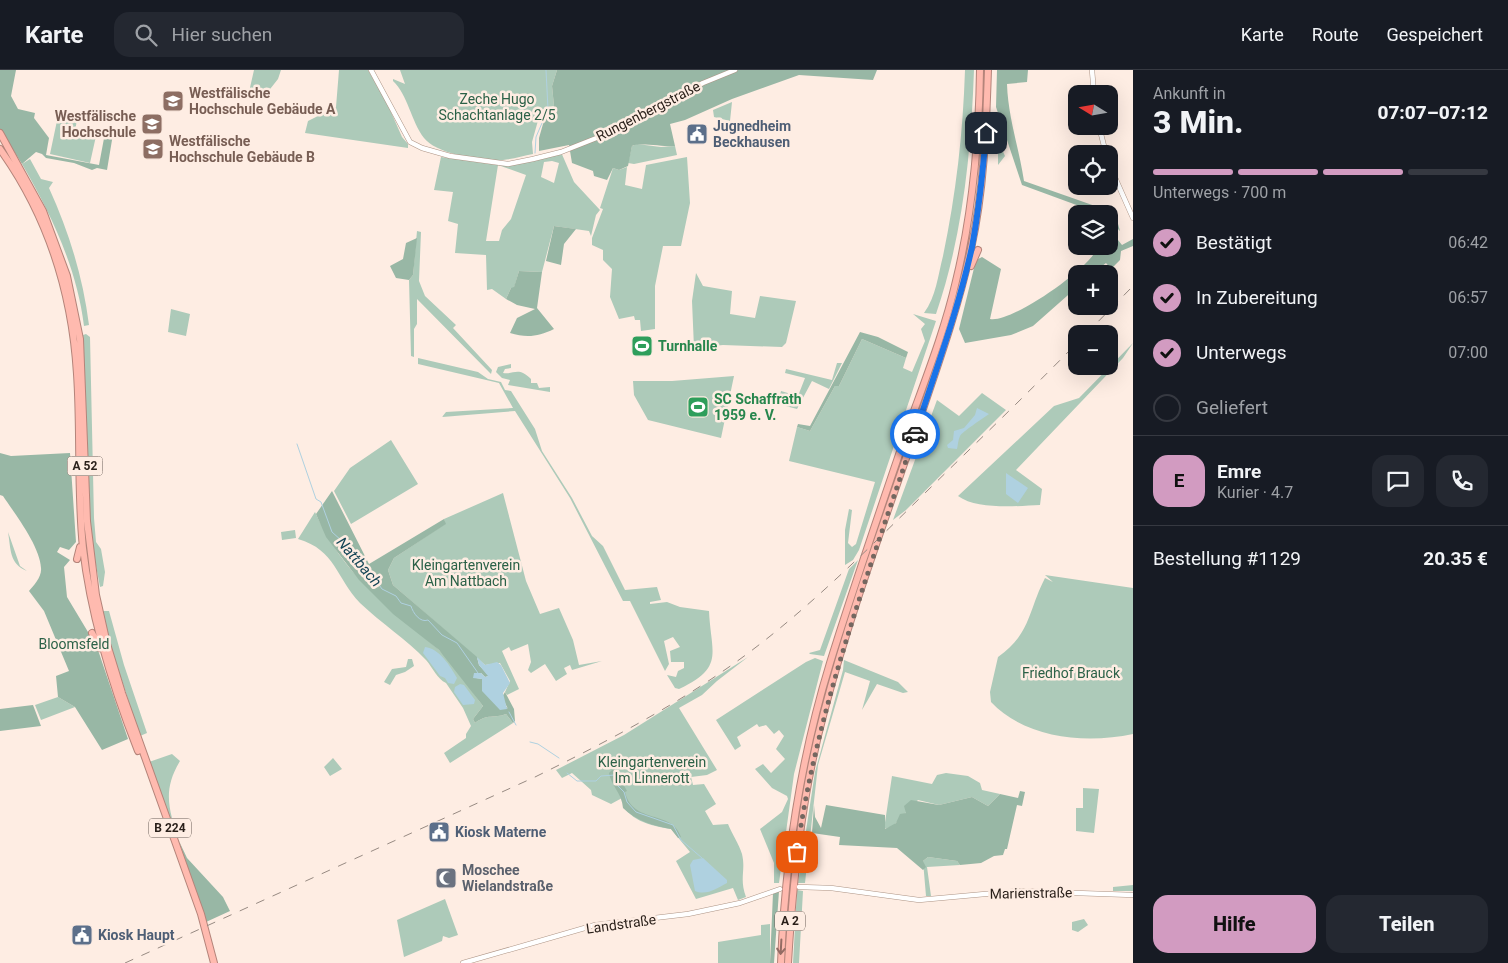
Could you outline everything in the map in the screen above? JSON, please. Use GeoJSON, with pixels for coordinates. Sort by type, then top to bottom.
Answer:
{"type":"FeatureCollection","features":[{"type":"Feature","properties":{"kind":"highway","name":"A 2"},"geometry":{"type":"LineString","coordinates":[[780,963],[784,896],[794,819],[816,712],[847,608],[942,330],[956,282],[969,220],[976,166],[980,70]]}},
{"type":"Feature","properties":{"kind":"highway","name":"A 2"},"geometry":{"type":"LineString","coordinates":[[788,963],[792,895],[800,830],[823,714],[855,610],[951,325],[965,276],[981,193],[988,70]]}},
{"type":"Feature","properties":{"kind":"highway"},"geometry":{"type":"LineString","coordinates":[[987,111],[994,131]]}},
{"type":"Feature","properties":{"kind":"highway"},"geometry":{"type":"LineString","coordinates":[[0,133],[18,166]]}},
{"type":"Feature","properties":{"kind":"highway","name":"A 52"},"geometry":{"type":"LineString","coordinates":[[0,140],[40,204],[55,238],[73,298],[83,376],[88,545],[107,644],[120,694]]}},
{"type":"Feature","properties":{"kind":"highway","name":"A 52"},"geometry":{"type":"LineString","coordinates":[[0,149],[38,213],[62,275],[72,322],[77,376],[81,528],[90,595],[104,655],[120,694]]}},
{"type":"Feature","properties":{"kind":"highway"},"geometry":{"type":"LineString","coordinates":[[0,153],[11,165]]}},
{"type":"Feature","properties":{"kind":"highway"},"geometry":{"type":"LineString","coordinates":[[965,276],[978,250]]}},
{"type":"Feature","properties":{"kind":"highway"},"geometry":{"type":"LineString","coordinates":[[77,559],[81,528]]}},
{"type":"Feature","properties":{"kind":"highway"},"geometry":{"type":"LineString","coordinates":[[92,633],[104,655]]}},
{"type":"Feature","properties":{"kind":"highway","name":"B 224"},"geometry":{"type":"LineString","coordinates":[[120,694],[198,905],[212,963]]}},
{"type":"Feature","properties":{"kind":"street","name":"Rungenbergstraße"},"geometry":{"type":"LineString","coordinates":[[371,70],[406,138],[418,147],[450,156],[508,164],[561,152],[624,126],[703,83],[735,70]]}},
{"type":"Feature","properties":{"kind":"street"},"geometry":{"type":"LineString","coordinates":[[1092,70],[1093,85]]}},
{"type":"Feature","properties":{"kind":"street"},"geometry":{"type":"LineString","coordinates":[[1118,184],[1133,218]]}},
{"type":"Feature","properties":{"kind":"street","name":"Marienstraße"},"geometry":{"type":"LineString","coordinates":[[799,887],[824,887],[929,900],[1019,891],[1133,895]]}},
{"type":"Feature","properties":{"kind":"street","name":"Landstraße"},"geometry":{"type":"LineString","coordinates":[[463,963],[594,925],[688,914],[740,902],[780,890]]}},
{"type":"Feature","properties":{"kind":"green space"},"geometry":{"type":"Polygon","coordinates":[[[0,70],[16,70],[11,96],[18,109],[35,113],[34,118],[49,138],[46,155],[99,165],[105,133],[113,134],[107,170],[97,168],[92,170],[74,163],[46,158],[36,152],[22,164],[0,129],[0,70]]]}},
{"type":"Feature","properties":{"kind":"green space"},"geometry":{"type":"Polygon","coordinates":[[[254,70],[281,70],[278,79],[263,98],[249,92],[254,70]]]}},
{"type":"Feature","properties":{"kind":"green space"},"geometry":{"type":"Polygon","coordinates":[[[339,70],[368,70],[387,103],[402,137],[408,144],[408,148],[305,133],[308,121],[336,107],[339,70]]]}},
{"type":"Feature","properties":{"kind":"green space","name":"Zeche Hugo Schachtanlage 2/5"},"geometry":{"type":"Polygon","coordinates":[[[400,70],[557,70],[552,86],[554,106],[541,110],[532,142],[533,154],[507,160],[484,160],[461,156],[449,153],[430,144],[424,138],[402,93],[393,81],[393,79],[405,84],[400,70]]]}},
{"type":"Feature","properties":{"kind":"green space"},"geometry":{"type":"Polygon","coordinates":[[[557,70],[877,70],[873,80],[799,75],[732,99],[685,120],[670,124],[675,146],[640,144],[632,146],[628,166],[619,170],[613,168],[607,180],[594,176],[593,171],[572,163],[569,145],[539,151],[539,138],[543,124],[554,106],[552,86],[557,70]]]}},
{"type":"Feature","properties":{"kind":"green space"},"geometry":{"type":"Polygon","coordinates":[[[965,70],[974,70],[968,163],[959,224],[953,254],[936,314],[924,313],[936,286],[952,210],[961,140],[965,70]]]}},
{"type":"Feature","properties":{"kind":"green space"},"geometry":{"type":"Polygon","coordinates":[[[997,70],[1028,70],[1027,82],[1007,84],[1009,108],[1024,181],[1092,205],[1076,205],[1022,185],[996,107],[997,70]]]}},
{"type":"Feature","properties":{"kind":"green space"},"geometry":{"type":"Polygon","coordinates":[[[732,102],[730,121],[714,117],[713,110],[732,102]]]}},
{"type":"Feature","properties":{"kind":"green space"},"geometry":{"type":"Polygon","coordinates":[[[58,116],[77,120],[75,131],[96,136],[90,163],[50,154],[58,116]]]}},
{"type":"Feature","properties":{"kind":"green space"},"geometry":{"type":"Polygon","coordinates":[[[998,143],[1005,156],[998,165],[998,143]]]}},
{"type":"Feature","properties":{"kind":"green space"},"geometry":{"type":"Polygon","coordinates":[[[637,144],[661,147],[675,146],[677,155],[634,164],[628,163],[632,146],[637,144]]]}},
{"type":"Feature","properties":{"kind":"green space"},"geometry":{"type":"Polygon","coordinates":[[[561,152],[574,182],[600,210],[596,215],[591,236],[589,231],[554,226],[542,272],[519,271],[514,288],[511,288],[506,299],[492,289],[487,290],[486,255],[455,253],[458,224],[448,221],[453,192],[434,190],[441,157],[498,165],[561,152]],[[552,161],[544,162],[541,177],[554,183],[559,163],[552,161]],[[498,165],[486,241],[499,241],[502,230],[511,219],[526,175],[498,165]]]}},
{"type":"Feature","properties":{"kind":"green space"},"geometry":{"type":"Polygon","coordinates":[[[687,157],[690,203],[681,246],[663,246],[655,286],[655,329],[641,331],[640,320],[635,320],[634,316],[619,319],[610,297],[612,269],[603,260],[603,250],[592,245],[592,238],[603,209],[600,208],[613,168],[619,170],[627,167],[625,185],[642,189],[646,165],[687,157]]]}},
{"type":"Feature","properties":{"kind":"green space"},"geometry":{"type":"Polygon","coordinates":[[[30,159],[41,179],[53,182],[49,188],[63,221],[74,255],[89,325],[84,326],[81,304],[69,262],[53,222],[22,164],[30,159]]]}},
{"type":"Feature","properties":{"kind":"green space"},"geometry":{"type":"Polygon","coordinates":[[[554,226],[576,229],[564,244],[561,265],[546,261],[554,226]]]}},
{"type":"Feature","properties":{"kind":"green space"},"geometry":{"type":"Polygon","coordinates":[[[417,231],[421,232],[419,281],[425,296],[456,325],[453,328],[492,370],[491,374],[417,299],[414,357],[411,356],[409,280],[413,275],[417,231]]]}},
{"type":"Feature","properties":{"kind":"green space"},"geometry":{"type":"Polygon","coordinates":[[[417,238],[413,275],[409,280],[396,278],[390,266],[403,259],[406,243],[417,238]]]}},
{"type":"Feature","properties":{"kind":"green space"},"geometry":{"type":"Polygon","coordinates":[[[1133,239],[1133,246],[1121,251],[1120,260],[1115,265],[1108,265],[1106,263],[1103,265],[1084,265],[1093,255],[1118,255],[1118,240],[1122,245],[1133,239]]]}},
{"type":"Feature","properties":{"kind":"green space"},"geometry":{"type":"Polygon","coordinates":[[[982,257],[1001,269],[990,319],[1001,318],[1015,312],[1051,292],[1068,279],[1068,295],[1033,326],[1011,335],[965,343],[959,329],[976,260],[982,257]]]}},
{"type":"Feature","properties":{"kind":"green space"},"geometry":{"type":"Polygon","coordinates":[[[519,271],[542,272],[537,308],[554,329],[532,336],[510,333],[517,318],[535,309],[517,305],[506,299],[511,288],[514,287],[519,271]]]}},
{"type":"Feature","properties":{"kind":"green space"},"geometry":{"type":"Polygon","coordinates":[[[696,273],[703,286],[732,291],[730,314],[755,318],[760,296],[796,301],[786,343],[782,347],[723,345],[694,348],[692,301],[696,273]]]}},
{"type":"Feature","properties":{"kind":"green space"},"geometry":{"type":"Polygon","coordinates":[[[171,309],[190,314],[186,336],[168,332],[171,309]]]}},
{"type":"Feature","properties":{"kind":"green space"},"geometry":{"type":"Polygon","coordinates":[[[913,314],[936,321],[859,550],[853,560],[845,565],[845,530],[849,509],[852,510],[848,543],[852,547],[856,544],[875,482],[789,461],[797,427],[810,431],[835,386],[839,386],[862,339],[906,358],[903,368],[912,372],[925,341],[921,329],[925,324],[913,314]]]}},
{"type":"Feature","properties":{"kind":"green space"},"geometry":{"type":"Polygon","coordinates":[[[860,332],[878,337],[908,352],[906,358],[862,339],[839,386],[835,386],[810,431],[797,427],[798,424],[810,426],[860,332]]]}},
{"type":"Feature","properties":{"kind":"green space"},"geometry":{"type":"Polygon","coordinates":[[[86,334],[90,337],[94,518],[96,542],[101,549],[105,572],[103,586],[100,587],[91,539],[83,335],[86,334]]]}},
{"type":"Feature","properties":{"kind":"green space"},"geometry":{"type":"Polygon","coordinates":[[[1133,343],[1118,363],[1118,358],[1133,343]]]}},
{"type":"Feature","properties":{"kind":"green space"},"geometry":{"type":"Polygon","coordinates":[[[418,358],[478,372],[488,379],[501,382],[505,390],[511,391],[535,429],[542,451],[572,498],[592,536],[603,546],[625,590],[657,587],[661,600],[650,602],[650,604],[667,602],[680,607],[709,611],[713,649],[709,666],[703,674],[679,689],[675,688],[667,675],[676,677],[678,671],[684,668],[684,662],[671,662],[670,651],[680,647],[673,637],[664,641],[669,664],[665,671],[630,601],[623,601],[570,498],[515,411],[442,417],[446,412],[513,408],[499,383],[418,364],[418,358]]]}},
{"type":"Feature","properties":{"kind":"green space"},"geometry":{"type":"Polygon","coordinates":[[[837,363],[842,363],[829,389],[812,381],[797,409],[778,404],[781,391],[798,396],[805,378],[785,373],[786,369],[832,380],[837,363]]]}},
{"type":"Feature","properties":{"kind":"green space"},"geometry":{"type":"Polygon","coordinates":[[[511,364],[511,368],[505,369],[503,373],[523,373],[531,379],[531,383],[537,383],[539,388],[550,387],[550,392],[508,385],[510,380],[502,378],[496,372],[498,367],[511,364]]]}},
{"type":"Feature","properties":{"kind":"green space"},"geometry":{"type":"Polygon","coordinates":[[[1102,375],[1107,375],[1016,470],[1042,489],[1040,505],[986,505],[958,496],[1054,406],[1079,398],[1102,375]]]}},
{"type":"Feature","properties":{"kind":"green space"},"geometry":{"type":"Polygon","coordinates":[[[734,376],[721,438],[648,420],[634,395],[633,381],[672,381],[734,376]]]}},
{"type":"Feature","properties":{"kind":"green space"},"geometry":{"type":"Polygon","coordinates":[[[982,393],[1006,410],[906,510],[893,520],[937,400],[959,416],[982,393]]]}},
{"type":"Feature","properties":{"kind":"green space"},"geometry":{"type":"Polygon","coordinates":[[[391,440],[418,484],[351,524],[334,491],[350,468],[391,440]]]}},
{"type":"Feature","properties":{"kind":"green space","name":"Bloomsfeld"},"geometry":{"type":"Polygon","coordinates":[[[0,453],[11,456],[70,453],[76,542],[69,550],[60,547],[57,552],[70,560],[64,567],[67,597],[97,647],[128,739],[102,750],[75,707],[58,697],[56,676],[69,671],[44,611],[29,591],[40,575],[40,559],[32,540],[3,496],[0,495],[0,453]]]}},
{"type":"Feature","properties":{"kind":"green space"},"geometry":{"type":"Polygon","coordinates":[[[332,491],[369,564],[444,519],[446,524],[394,558],[388,570],[393,585],[477,657],[479,665],[489,676],[485,677],[481,673],[476,678],[483,679],[508,709],[502,697],[505,692],[514,709],[515,721],[513,723],[506,714],[487,717],[475,723],[473,719],[483,706],[439,650],[393,614],[359,580],[326,537],[316,514],[332,491]]]}},
{"type":"Feature","properties":{"kind":"green space","name":"Kleingartenverein Am Nattbach"},"geometry":{"type":"Polygon","coordinates":[[[503,493],[526,581],[540,614],[559,608],[573,640],[579,665],[602,661],[572,670],[570,665],[564,668],[567,674],[556,681],[545,664],[531,673],[528,670],[531,662],[528,644],[511,651],[509,647],[502,651],[519,689],[507,695],[505,692],[510,681],[500,663],[485,665],[393,585],[388,570],[394,558],[445,524],[444,519],[503,493]]]}},
{"type":"Feature","properties":{"kind":"green space"},"geometry":{"type":"Polygon","coordinates":[[[315,512],[326,534],[353,572],[384,603],[438,649],[456,669],[483,706],[473,719],[475,723],[487,717],[506,714],[513,723],[450,763],[444,753],[466,738],[466,734],[471,726],[463,708],[446,683],[426,660],[360,603],[328,557],[311,544],[298,539],[315,512]]]}},
{"type":"Feature","properties":{"kind":"green space"},"geometry":{"type":"Polygon","coordinates":[[[295,530],[296,538],[282,540],[281,532],[295,530]]]}},
{"type":"Feature","properties":{"kind":"green space"},"geometry":{"type":"Polygon","coordinates":[[[8,532],[20,566],[27,571],[21,568],[14,560],[8,532]]]}},
{"type":"Feature","properties":{"kind":"green space"},"geometry":{"type":"Polygon","coordinates":[[[858,560],[824,656],[810,654],[820,650],[849,569],[858,560]]]}},
{"type":"Feature","properties":{"kind":"green space","name":"Friedhof Brauck"},"geometry":{"type":"Polygon","coordinates":[[[1045,575],[1133,588],[1133,734],[1096,738],[1057,736],[1021,724],[991,702],[990,692],[998,657],[1017,640],[1023,631],[1045,578],[1053,582],[1045,575]]]}},
{"type":"Feature","properties":{"kind":"green space"},"geometry":{"type":"Polygon","coordinates":[[[103,611],[109,611],[124,665],[147,733],[140,736],[110,644],[103,611]]]}},
{"type":"Feature","properties":{"kind":"green space","name":"Kleingartenverein Im Linnerott"},"geometry":{"type":"Polygon","coordinates":[[[748,657],[702,695],[679,708],[717,770],[707,775],[691,777],[693,785],[704,784],[716,804],[705,811],[713,825],[728,824],[741,850],[743,860],[743,885],[746,897],[738,900],[733,888],[696,899],[676,861],[690,852],[671,829],[640,821],[628,812],[622,798],[611,804],[592,795],[591,790],[572,773],[562,778],[556,770],[624,735],[748,657]]]}},
{"type":"Feature","properties":{"kind":"green space"},"geometry":{"type":"Polygon","coordinates":[[[815,658],[823,661],[794,774],[779,883],[774,883],[774,863],[760,829],[782,812],[788,799],[787,796],[772,788],[755,769],[763,764],[771,773],[785,759],[776,749],[784,736],[779,730],[774,734],[766,725],[759,727],[757,724],[737,737],[741,746],[735,750],[716,720],[815,658]]]}},
{"type":"Feature","properties":{"kind":"green space"},"geometry":{"type":"Polygon","coordinates":[[[408,659],[412,659],[414,666],[396,675],[390,685],[384,682],[392,669],[406,667],[408,659]]]}},
{"type":"Feature","properties":{"kind":"green space"},"geometry":{"type":"Polygon","coordinates":[[[844,660],[898,682],[908,692],[903,693],[877,684],[862,710],[870,681],[845,672],[818,765],[805,883],[798,883],[815,772],[843,670],[844,660]]]}},
{"type":"Feature","properties":{"kind":"green space"},"geometry":{"type":"Polygon","coordinates":[[[58,697],[75,707],[41,720],[35,705],[58,697]]]}},
{"type":"Feature","properties":{"kind":"green space"},"geometry":{"type":"Polygon","coordinates":[[[33,705],[41,726],[0,731],[0,709],[33,705]]]}},
{"type":"Feature","properties":{"kind":"green space"},"geometry":{"type":"Polygon","coordinates":[[[172,754],[180,761],[174,772],[169,791],[172,820],[179,841],[149,762],[172,754]]]}},
{"type":"Feature","properties":{"kind":"green space"},"geometry":{"type":"Polygon","coordinates":[[[333,758],[342,769],[330,776],[324,767],[333,758]]]}},
{"type":"Feature","properties":{"kind":"green space"},"geometry":{"type":"Polygon","coordinates":[[[614,768],[627,791],[625,792],[629,802],[636,809],[670,823],[676,828],[681,837],[678,838],[671,829],[639,820],[623,808],[621,798],[609,773],[614,768]]]}},
{"type":"Feature","properties":{"kind":"green space"},"geometry":{"type":"Polygon","coordinates":[[[946,773],[968,776],[980,783],[982,790],[1000,794],[988,806],[972,797],[939,805],[918,800],[893,826],[884,829],[892,776],[932,784],[937,775],[946,773]]]}},
{"type":"Feature","properties":{"kind":"green space"},"geometry":{"type":"Polygon","coordinates":[[[1083,788],[1099,789],[1094,833],[1076,831],[1076,808],[1083,808],[1083,788]]]}},
{"type":"Feature","properties":{"kind":"green space"},"geometry":{"type":"Polygon","coordinates":[[[1020,791],[1025,792],[1022,806],[1017,805],[1007,849],[1005,849],[1003,855],[994,856],[981,863],[960,865],[957,861],[928,857],[923,861],[926,867],[923,870],[897,848],[839,845],[840,837],[812,833],[814,805],[815,817],[821,828],[826,805],[885,815],[885,829],[896,823],[900,814],[906,813],[904,806],[911,800],[939,805],[972,797],[988,806],[1000,794],[1018,798],[1020,791]]]}},
{"type":"Feature","properties":{"kind":"green space"},"geometry":{"type":"Polygon","coordinates":[[[179,841],[187,858],[223,897],[230,911],[206,922],[179,841]]]}},
{"type":"Feature","properties":{"kind":"green space"},"geometry":{"type":"Polygon","coordinates":[[[928,857],[957,861],[960,865],[927,867],[931,896],[926,896],[923,861],[928,857]]]}},
{"type":"Feature","properties":{"kind":"green space"},"geometry":{"type":"Polygon","coordinates":[[[1133,885],[1133,891],[1113,891],[1113,887],[1133,885]]]}},
{"type":"Feature","properties":{"kind":"green space"},"geometry":{"type":"Polygon","coordinates":[[[797,890],[803,891],[799,963],[793,963],[797,890]]]}},
{"type":"Feature","properties":{"kind":"green space"},"geometry":{"type":"Polygon","coordinates":[[[779,891],[774,963],[770,963],[773,893],[779,891]]]}},
{"type":"Feature","properties":{"kind":"green space"},"geometry":{"type":"Polygon","coordinates":[[[445,899],[458,935],[449,938],[443,936],[442,941],[404,957],[397,920],[445,899]]]}},
{"type":"Feature","properties":{"kind":"green space"},"geometry":{"type":"Polygon","coordinates":[[[1084,919],[1088,925],[1078,932],[1072,930],[1072,922],[1084,919]]]}},
{"type":"Feature","properties":{"kind":"green space"},"geometry":{"type":"Polygon","coordinates":[[[770,924],[770,963],[718,963],[718,942],[761,935],[761,925],[770,924]]]}},
{"type":"Feature","properties":{"kind":"water"},"geometry":{"type":"Polygon","coordinates":[[[977,408],[989,414],[960,436],[957,449],[948,448],[947,445],[953,440],[954,431],[964,428],[975,415],[977,408]]]}},
{"type":"Feature","properties":{"kind":"water"},"geometry":{"type":"Polygon","coordinates":[[[1006,473],[1028,488],[1018,503],[1006,494],[1006,473]]]}},
{"type":"Feature","properties":{"kind":"water"},"geometry":{"type":"Polygon","coordinates":[[[425,647],[440,654],[448,664],[457,678],[454,684],[448,683],[445,678],[440,676],[423,653],[425,647]]]}},
{"type":"Feature","properties":{"kind":"water"},"geometry":{"type":"Polygon","coordinates":[[[477,657],[485,665],[497,662],[501,665],[510,683],[503,693],[507,709],[500,710],[482,691],[482,679],[473,678],[474,673],[481,673],[485,677],[488,676],[479,665],[477,657]]]}},
{"type":"Feature","properties":{"kind":"water"},"geometry":{"type":"Polygon","coordinates":[[[460,684],[464,685],[475,700],[474,704],[463,705],[454,692],[455,687],[460,684]]]}},
{"type":"Feature","properties":{"kind":"water"},"geometry":{"type":"Polygon","coordinates":[[[703,858],[727,880],[727,883],[704,893],[695,891],[690,865],[693,860],[703,858]]]}},
{"type":"Feature","properties":{"kind":"waterway"},"geometry":{"type":"LineString","coordinates":[[535,153],[536,137],[548,109],[546,70]]}},
{"type":"Feature","properties":{"kind":"waterway","name":"Nattbach"},"geometry":{"type":"LineString","coordinates":[[297,444],[316,499],[321,502],[332,532],[352,550],[354,557],[367,568],[382,589],[396,596],[401,603],[411,606],[420,619],[428,620],[442,635],[457,643],[478,673]]}},
{"type":"Feature","properties":{"kind":"waterway","name":"Nattbach"},"geometry":{"type":"LineString","coordinates":[[509,712],[516,725]]}},
{"type":"Feature","properties":{"kind":"waterway","name":"Nattbach"},"geometry":{"type":"LineString","coordinates":[[530,742],[538,744],[559,758]]}},
{"type":"Feature","properties":{"kind":"waterway","name":"Nattbach"},"geometry":{"type":"LineString","coordinates":[[567,773],[577,781],[596,781],[601,776],[615,775],[618,786],[624,792],[627,802],[636,812],[673,825],[681,840],[702,858]]}},
{"type":"Feature","properties":{"kind":"railway"},"geometry":{"type":"LineString","coordinates":[[1095,325],[1133,286]]}},
{"type":"Feature","properties":{"kind":"railway"},"geometry":{"type":"LineString","coordinates":[[125,963],[535,777],[617,735],[696,689],[747,654],[816,598],[1068,352]]}},
{"type":"Feature","properties":{"kind":"way so far"},"geometry":{"type":"LineString","coordinates":[[797,852],[810,768],[830,687],[915,434]]}},
{"type":"Feature","properties":{"kind":"place","name":"Westfälische Hochschule Gebäude A"},"geometry":{"type":"Point","coordinates":[173,101]}},
{"type":"Feature","properties":{"kind":"place","name":"Westfälische Hochschule"},"geometry":{"type":"Point","coordinates":[152,124]}},
{"type":"Feature","properties":{"kind":"place","name":"Jugnedheim Beckhausen"},"geometry":{"type":"Point","coordinates":[697,134]}},
{"type":"Feature","properties":{"kind":"place","name":"Westfälische Hochschule Gebäude B"},"geometry":{"type":"Point","coordinates":[153,149]}},
{"type":"Feature","properties":{"kind":"place","name":"Turnhalle"},"geometry":{"type":"Point","coordinates":[642,346]}},
{"type":"Feature","properties":{"kind":"place","name":"SC Schaffrath 1959 e. V."},"geometry":{"type":"Point","coordinates":[698,407]}},
{"type":"Feature","properties":{"kind":"place","name":"Kiosk Materne"},"geometry":{"type":"Point","coordinates":[439,832]}},
{"type":"Feature","properties":{"kind":"place","name":"Moschee Wielandstraße"},"geometry":{"type":"Point","coordinates":[446,878]}},
{"type":"Feature","properties":{"kind":"place","name":"Kiosk Haupt"},"geometry":{"type":"Point","coordinates":[82,935]}},
{"type":"Feature","properties":{"kind":"route"},"geometry":{"type":"LineString","coordinates":[[915,434],[951,325],[972,247],[981,193],[986,133]]}}]}
